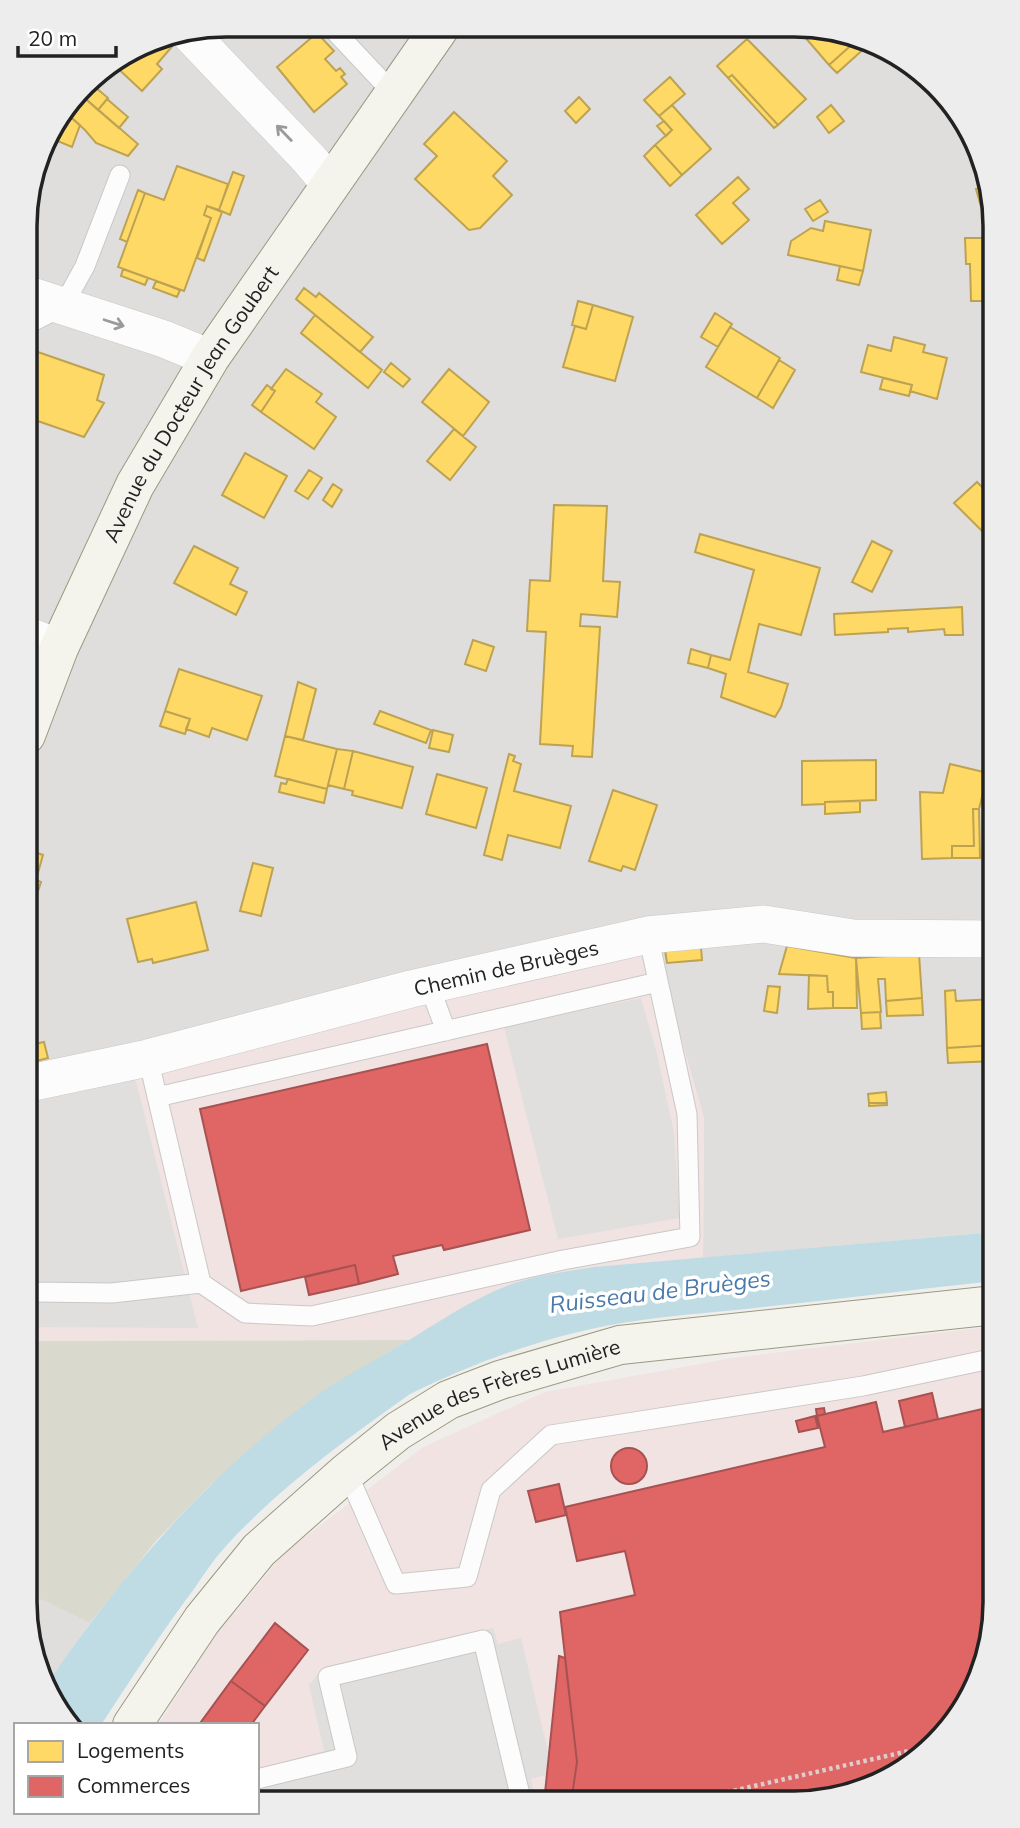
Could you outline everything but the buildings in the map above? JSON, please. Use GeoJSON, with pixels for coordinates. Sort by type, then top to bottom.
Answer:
{"type":"FeatureCollection","features":[{"type":"Feature","properties":{"kind":"street","name":"Avenue du Docteur Jean Goubert"},"geometry":{"type":"LineString","coordinates":[[37,670],[42,641],[210,358],[433,37]]}},
{"type":"Feature","properties":{"kind":"street"},"geometry":{"type":"LineString","coordinates":[[195,39],[330,184]]}},
{"type":"Feature","properties":{"kind":"street"},"geometry":{"type":"LineString","coordinates":[[37,298],[164,339],[210,358]]}},
{"type":"Feature","properties":{"kind":"street","name":"Chemin de Bruèges"},"geometry":{"type":"LineString","coordinates":[[37,1081],[148,1058],[429,985],[648,935],[764,924],[853,938],[983,939]]}},
{"type":"Feature","properties":{"kind":"street","name":"Avenue des Frères Lumière"},"geometry":{"type":"LineString","coordinates":[[133,1723],[202,1620],[259,1550],[398,1431],[448,1400],[499,1380],[621,1345],[983,1306]]}},
{"type":"Feature","properties":{"kind":"lane"},"geometry":{"type":"LineString","coordinates":[[339,37],[394,94]]}},
{"type":"Feature","properties":{"kind":"lane"},"geometry":{"type":"LineString","coordinates":[[37,319],[63,306],[85,266],[120,175]]}},
{"type":"Feature","properties":{"kind":"lane"},"geometry":{"type":"LineString","coordinates":[[37,1292],[112,1293],[201,1283],[245,1313],[312,1316],[563,1259],[690,1237],[687,1114],[648,935]]}},
{"type":"Feature","properties":{"kind":"lane"},"geometry":{"type":"LineString","coordinates":[[157,1097],[658,982]]}},
{"type":"Feature","properties":{"kind":"lane"},"geometry":{"type":"LineString","coordinates":[[429,985],[446,1031]]}},
{"type":"Feature","properties":{"kind":"lane"},"geometry":{"type":"LineString","coordinates":[[148,1058],[201,1283]]}},
{"type":"Feature","properties":{"kind":"lane"},"geometry":{"type":"LineString","coordinates":[[347,1472],[396,1584],[467,1577],[491,1490],[551,1435],[863,1385],[983,1360]]}},
{"type":"Feature","properties":{"kind":"lane"},"geometry":{"type":"LineString","coordinates":[[259,1779],[347,1757],[328,1677],[483,1640],[519,1791]]}},
{"type":"Feature","properties":{"kind":"path"},"geometry":{"type":"LineString","coordinates":[[732,1791],[911,1751]]}},
{"type":"Feature","properties":{"kind":"shaded area"},"geometry":{"type":"Polygon","coordinates":[[[226,37],[819,38],[855,47],[878,56],[899,69],[936,101],[964,142],[980,189],[983,214],[983,1233],[703,1258],[704,1117],[37,1098],[38,201],[51,154],[76,111],[101,84],[142,56],[177,43],[226,37]]]}},
{"type":"Feature","properties":{"kind":"shaded area"},"geometry":{"type":"Polygon","coordinates":[[[656,950],[704,1117],[703,1258],[594,1267],[470,1305],[409,1340],[37,1341],[37,1095],[656,950]]]}},
{"type":"Feature","properties":{"kind":"shaded area"},"geometry":{"type":"Polygon","coordinates":[[[641,998],[657,1054],[674,1133],[680,1218],[558,1239],[504,1027],[641,998]]]}},
{"type":"Feature","properties":{"kind":"shaded area"},"geometry":{"type":"Polygon","coordinates":[[[135,1077],[198,1328],[37,1327],[37,1101],[135,1077]]]}},
{"type":"Feature","properties":{"kind":"shaded area"},"geometry":{"type":"Polygon","coordinates":[[[983,1327],[983,1614],[980,1639],[969,1674],[958,1697],[923,1740],[823,1789],[806,1791],[259,1791],[259,1723],[159,1723],[215,1636],[284,1553],[423,1447],[545,1392],[732,1358],[983,1327]]]}},
{"type":"Feature","properties":{"kind":"shaded area"},"geometry":{"type":"Polygon","coordinates":[[[409,1340],[323,1392],[209,1486],[156,1541],[90,1623],[37,1598],[37,1341],[409,1340]]]}},
{"type":"Feature","properties":{"kind":"shaded area"},"geometry":{"type":"Polygon","coordinates":[[[37,1598],[90,1623],[52,1677],[40,1639],[37,1598]]]}},
{"type":"Feature","properties":{"kind":"shaded area"},"geometry":{"type":"Polygon","coordinates":[[[493,1628],[498,1644],[521,1638],[553,1773],[531,1779],[534,1791],[259,1791],[259,1768],[324,1751],[309,1685],[324,1667],[493,1628]]]}},
{"type":"Feature","properties":{"kind":"water","name":"Ruisseau de Bruèges"},"geometry":{"type":"Polygon","coordinates":[[[983,1233],[983,1282],[612,1325],[523,1348],[410,1394],[337,1447],[247,1524],[209,1567],[102,1723],[81,1723],[52,1677],[138,1563],[206,1489],[243,1455],[281,1422],[331,1386],[489,1293],[530,1279],[594,1267],[983,1233]]]}}]}
